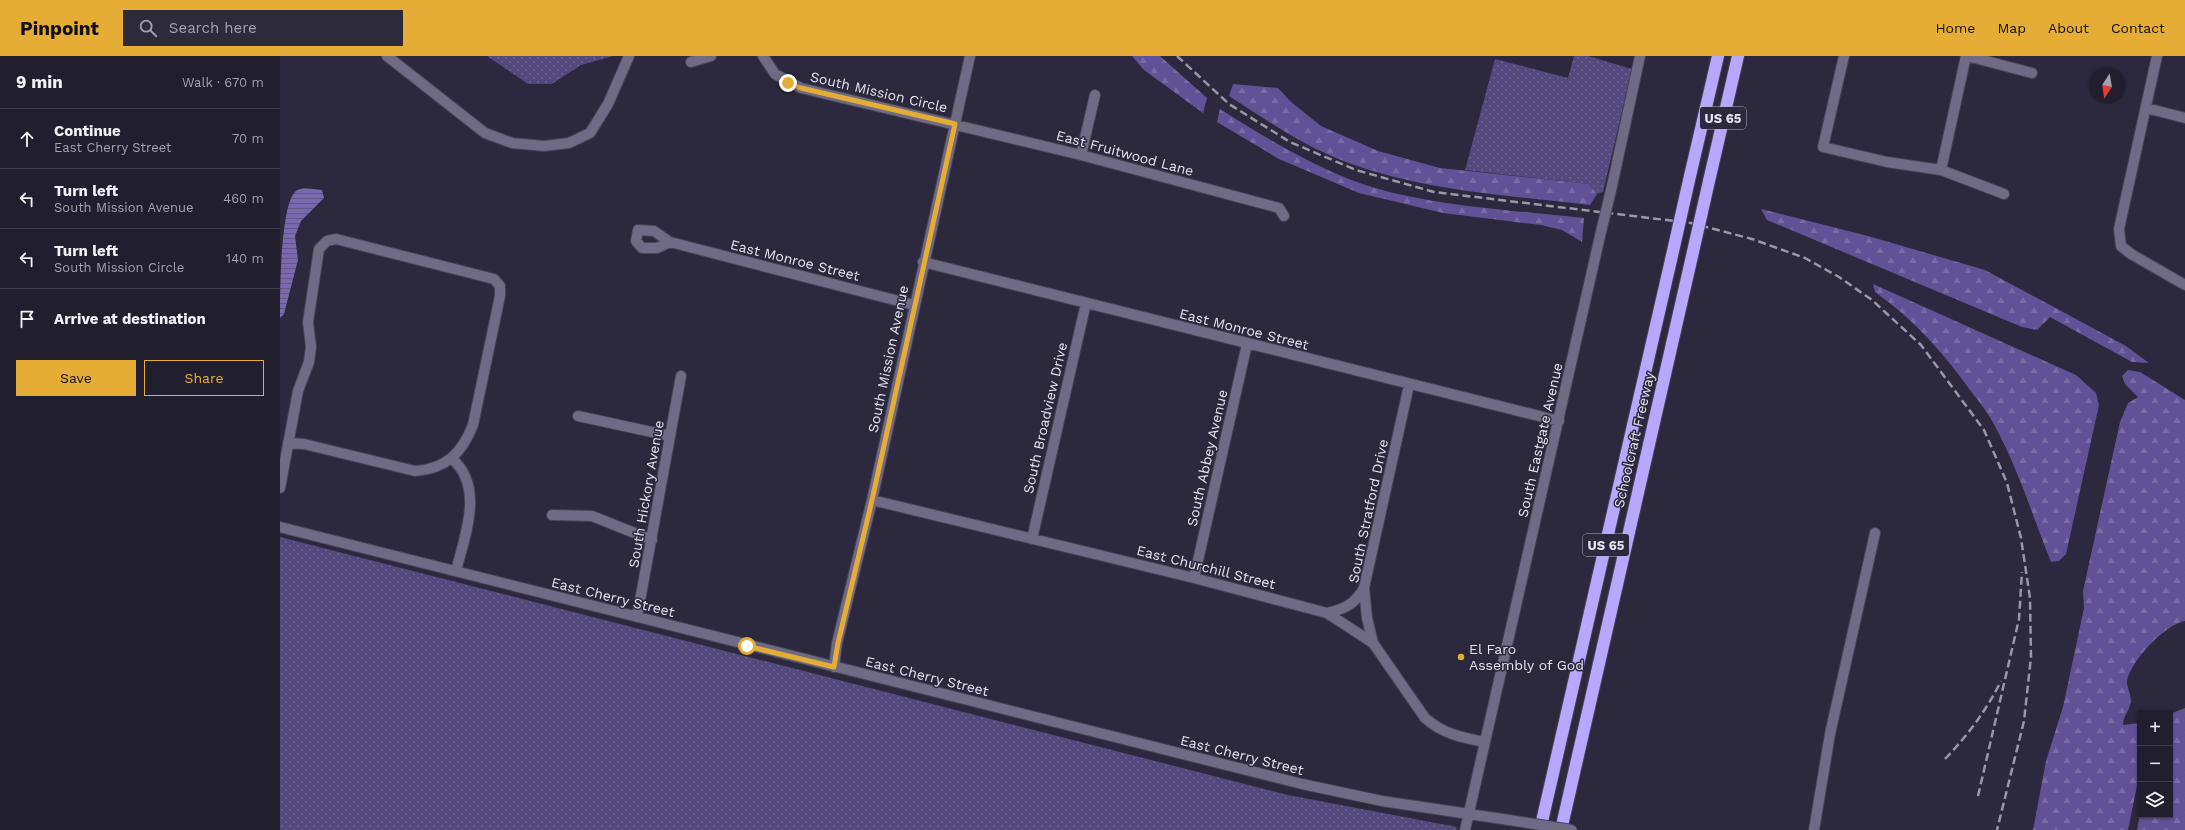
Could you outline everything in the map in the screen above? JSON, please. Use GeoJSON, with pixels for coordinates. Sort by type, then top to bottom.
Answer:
{"type":"FeatureCollection","features":[{"type":"Feature","properties":{"kind":"highway","name":"Schoolcraft Freeway"},"geometry":{"type":"LineString","coordinates":[[1540,830],[1718,56]]}},
{"type":"Feature","properties":{"kind":"highway","name":"Schoolcraft Freeway"},"geometry":{"type":"LineString","coordinates":[[1561,830],[1738,56]]}},
{"type":"Feature","properties":{"kind":"street"},"geometry":{"type":"LineString","coordinates":[[387,56],[485,133],[512,143],[544,146],[569,142],[590,134],[608,104],[629,56]]}},
{"type":"Feature","properties":{"kind":"street"},"geometry":{"type":"LineString","coordinates":[[691,62],[710,56]]}},
{"type":"Feature","properties":{"kind":"street","name":"South Mission Circle"},"geometry":{"type":"LineString","coordinates":[[763,56],[764,60],[775,74],[801,88],[955,124]]}},
{"type":"Feature","properties":{"kind":"street","name":"South Mission Avenue"},"geometry":{"type":"LineString","coordinates":[[834,667],[838,643],[872,500],[923,262],[970,56]]}},
{"type":"Feature","properties":{"kind":"street","name":"South Eastgate Avenue"},"geometry":{"type":"LineString","coordinates":[[1465,830],[1559,421],[1640,56]]}},
{"type":"Feature","properties":{"kind":"street"},"geometry":{"type":"LineString","coordinates":[[1844,56],[1823,147],[1887,162],[1941,170],[2004,194]]}},
{"type":"Feature","properties":{"kind":"street"},"geometry":{"type":"LineString","coordinates":[[1941,170],[1967,56],[2032,73]]}},
{"type":"Feature","properties":{"kind":"street"},"geometry":{"type":"LineString","coordinates":[[2157,56],[2119,229],[2121,246],[2185,285]]}},
{"type":"Feature","properties":{"kind":"street"},"geometry":{"type":"LineString","coordinates":[[1081,155],[1095,95]]}},
{"type":"Feature","properties":{"kind":"street"},"geometry":{"type":"LineString","coordinates":[[2146,108],[2185,118]]}},
{"type":"Feature","properties":{"kind":"street","name":"East Fruitwood Lane"},"geometry":{"type":"LineString","coordinates":[[955,124],[1081,155],[1279,208],[1284,216]]}},
{"type":"Feature","properties":{"kind":"street"},"geometry":{"type":"LineString","coordinates":[[280,488],[288,443],[298,391],[309,362],[311,347],[308,322],[319,249],[327,241],[336,239],[494,278],[500,286],[500,296],[473,425],[466,443],[451,458],[440,466],[415,471],[304,444],[288,443]]}},
{"type":"Feature","properties":{"kind":"street","name":"East Monroe Street"},"geometry":{"type":"LineString","coordinates":[[670,242],[914,305]]}},
{"type":"Feature","properties":{"kind":"street","name":"East Monroe Street"},"geometry":{"type":"LineString","coordinates":[[923,262],[1409,385],[1559,421]]}},
{"type":"Feature","properties":{"kind":"street","name":"South Broadview Drive"},"geometry":{"type":"LineString","coordinates":[[1032,539],[1086,303]]}},
{"type":"Feature","properties":{"kind":"street","name":"South Abbey Avenue"},"geometry":{"type":"LineString","coordinates":[[1194,578],[1247,344]]}},
{"type":"Feature","properties":{"kind":"street","name":"South Hickory Avenue"},"geometry":{"type":"LineString","coordinates":[[637,617],[681,376]]}},
{"type":"Feature","properties":{"kind":"street","name":"South Stratford Drive"},"geometry":{"type":"LineString","coordinates":[[1373,643],[1367,618],[1364,588],[1409,385]]}},
{"type":"Feature","properties":{"kind":"street"},"geometry":{"type":"LineString","coordinates":[[578,416],[670,436]]}},
{"type":"Feature","properties":{"kind":"street"},"geometry":{"type":"LineString","coordinates":[[451,458],[460,465],[469,487],[472,504],[456,571]]}},
{"type":"Feature","properties":{"kind":"street","name":"East Churchill Street"},"geometry":{"type":"LineString","coordinates":[[872,500],[1194,578],[1327,613],[1373,643],[1425,718],[1434,726],[1461,738],[1485,742]]}},
{"type":"Feature","properties":{"kind":"street"},"geometry":{"type":"LineString","coordinates":[[552,515],[592,516],[652,540]]}},
{"type":"Feature","properties":{"kind":"street","name":"East Cherry Street"},"geometry":{"type":"LineString","coordinates":[[280,527],[1302,784],[1382,801],[1572,830]]}},
{"type":"Feature","properties":{"kind":"street"},"geometry":{"type":"LineString","coordinates":[[1814,830],[1830,734],[1875,533]]}},
{"type":"Feature","properties":{"kind":"street"},"geometry":{"type":"LineString","coordinates":[[1327,613],[1349,606],[1357,599],[1364,588]]}},
{"type":"Feature","properties":{"kind":"shaded area"},"geometry":{"type":"Polygon","coordinates":[[[487,56],[613,56],[581,65],[552,84],[528,84],[487,56]]]}},
{"type":"Feature","properties":{"kind":"shaded area"},"geometry":{"type":"Polygon","coordinates":[[[1574,56],[1588,56],[1632,69],[1603,192],[1597,194],[1589,184],[1465,170],[1495,59],[1568,78],[1574,56]]]}},
{"type":"Feature","properties":{"kind":"shaded area"},"geometry":{"type":"Polygon","coordinates":[[[304,188],[322,190],[324,198],[301,221],[295,236],[298,260],[284,314],[280,318],[282,251],[287,213],[291,199],[296,191],[304,188]]]}},
{"type":"Feature","properties":{"kind":"shaded area"},"geometry":{"type":"Polygon","coordinates":[[[280,537],[1288,795],[1457,827],[1456,830],[280,830],[280,537]]]}},
{"type":"Feature","properties":{"kind":"green space"},"geometry":{"type":"Polygon","coordinates":[[[1132,56],[1160,56],[1207,98],[1203,113],[1144,70],[1132,56]]]}},
{"type":"Feature","properties":{"kind":"green space"},"geometry":{"type":"Polygon","coordinates":[[[1233,84],[1278,88],[1291,102],[1321,126],[1378,151],[1440,168],[1589,184],[1597,194],[1590,205],[1449,188],[1414,182],[1380,173],[1346,162],[1314,148],[1282,130],[1229,96],[1233,84]]]}},
{"type":"Feature","properties":{"kind":"green space"},"geometry":{"type":"Polygon","coordinates":[[[1220,109],[1269,139],[1320,166],[1354,181],[1380,189],[1437,202],[1584,218],[1582,242],[1562,230],[1541,225],[1443,213],[1359,193],[1279,159],[1217,122],[1220,109]]]}},
{"type":"Feature","properties":{"kind":"green space"},"geometry":{"type":"Polygon","coordinates":[[[1761,209],[1868,236],[1985,270],[2126,346],[2149,363],[2132,362],[2050,317],[2037,330],[2022,327],[1767,220],[1761,209]]]}},
{"type":"Feature","properties":{"kind":"green space"},"geometry":{"type":"Polygon","coordinates":[[[1873,284],[2076,375],[2096,393],[2099,405],[2066,554],[2059,561],[2051,562],[2009,454],[1991,419],[1960,376],[1938,349],[1902,313],[1875,292],[1873,284]]]}},
{"type":"Feature","properties":{"kind":"green space"},"geometry":{"type":"Polygon","coordinates":[[[2128,370],[2140,372],[2185,400],[2185,621],[2168,629],[2141,654],[2127,681],[2131,702],[2123,725],[2137,723],[2137,786],[2128,830],[2033,830],[2046,761],[2063,707],[2084,608],[2083,591],[2120,422],[2128,403],[2138,397],[2125,384],[2122,376],[2128,370]]]}},
{"type":"Feature","properties":{"kind":"green space"},"geometry":{"type":"Polygon","coordinates":[[[2185,708],[2185,830],[2137,830],[2139,818],[2173,818],[2173,713],[2185,708]]]}},
{"type":"Feature","properties":{"kind":"railway"},"geometry":{"type":"LineString","coordinates":[[1177,56],[1229,104],[1290,142],[1356,170],[1434,192],[1691,223],[1752,239],[1805,258],[1839,277],[1872,300],[1921,345],[1984,430],[2007,483],[2021,538],[2030,598],[2031,657],[2024,721],[1997,830]]}},
{"type":"Feature","properties":{"kind":"railway"},"geometry":{"type":"LineString","coordinates":[[1978,796],[2019,619],[2022,572]]}},
{"type":"Feature","properties":{"kind":"railway"},"geometry":{"type":"LineString","coordinates":[[1945,759],[1976,722],[2001,681]]}},
{"type":"Feature","properties":{"kind":"place","name":"El Faro Assembly of God"},"geometry":{"type":"Point","coordinates":[1461,657]}},
{"type":"Feature","properties":{"kind":"route"},"geometry":{"type":"LineString","coordinates":[[747,646],[834,667],[838,643],[872,500],[955,124],[847,100],[801,88],[788,83]]}}]}
